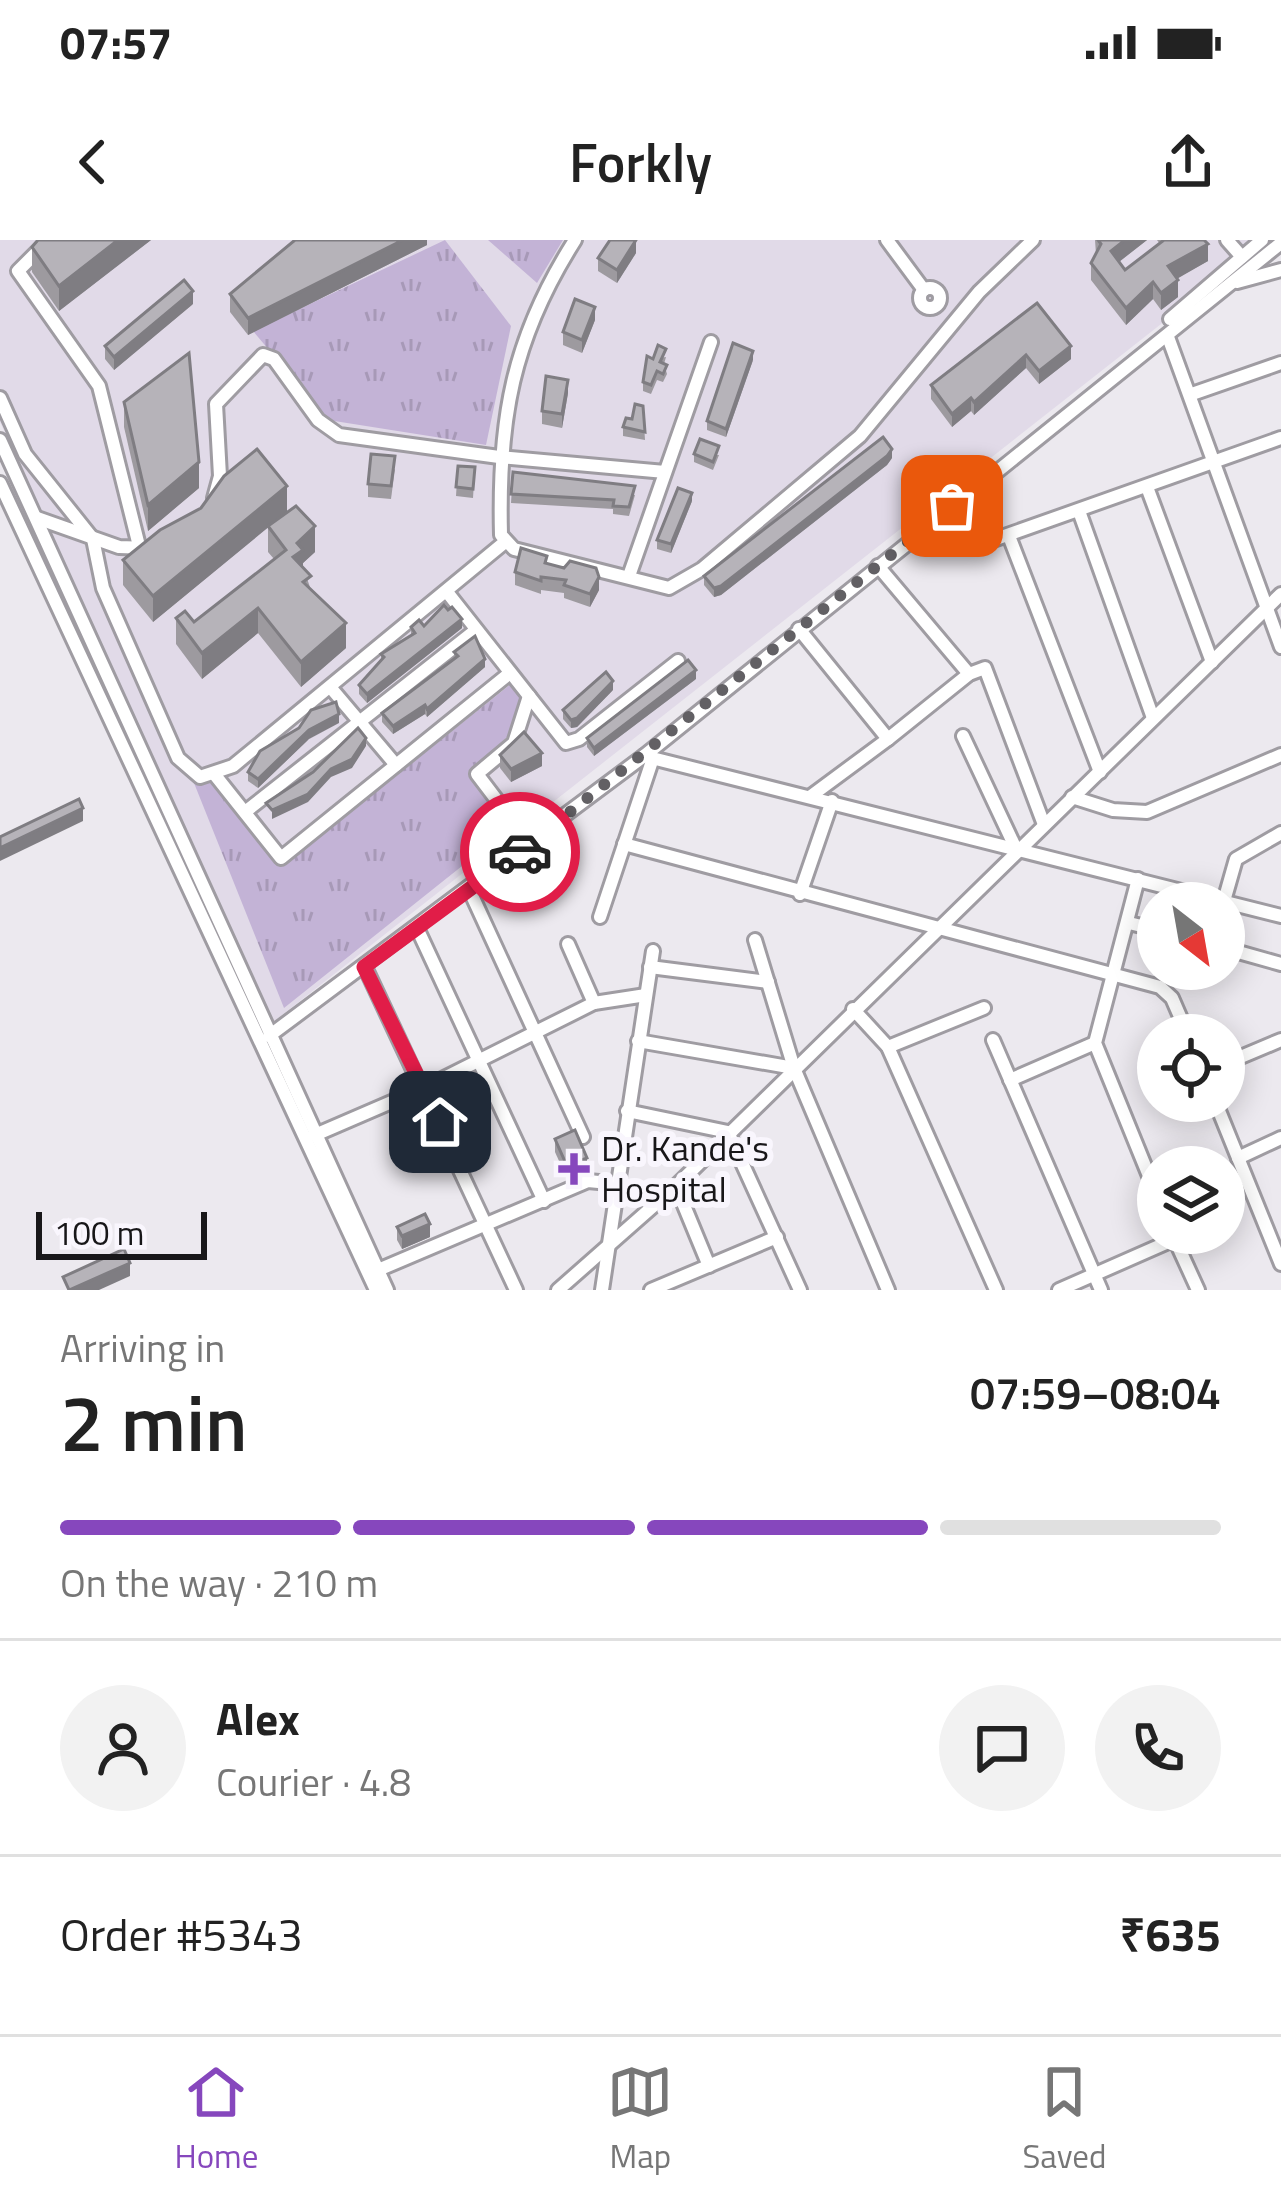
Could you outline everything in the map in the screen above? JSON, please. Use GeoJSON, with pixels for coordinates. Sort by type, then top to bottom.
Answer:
{"type":"FeatureCollection","features":[{"type":"Feature","properties":{"kind":"street"},"geometry":{"type":"LineString","coordinates":[[49,240],[18,271],[99,386],[140,550]]}},
{"type":"Feature","properties":{"kind":"street"},"geometry":{"type":"LineString","coordinates":[[505,542],[499,458],[522,343],[574,240]]}},
{"type":"Feature","properties":{"kind":"street"},"geometry":{"type":"LineString","coordinates":[[887,240],[924,290],[938,292],[935,306],[951,325]]}},
{"type":"Feature","properties":{"kind":"street"},"geometry":{"type":"LineString","coordinates":[[505,542],[524,552],[669,588],[702,569],[860,436],[951,325],[1033,240]]}},
{"type":"Feature","properties":{"kind":"street"},"geometry":{"type":"LineString","coordinates":[[1228,240],[1242,257]]}},
{"type":"Feature","properties":{"kind":"street"},"geometry":{"type":"LineString","coordinates":[[1170,319],[1262,240]]}},
{"type":"Feature","properties":{"kind":"street"},"geometry":{"type":"LineString","coordinates":[[268,1036],[649,757],[799,629],[1281,243]]}},
{"type":"Feature","properties":{"kind":"street"},"geometry":{"type":"LineString","coordinates":[[1230,284],[1281,270]]}},
{"type":"Feature","properties":{"kind":"street"},"geometry":{"type":"LineString","coordinates":[[1168,337],[1281,647]]}},
{"type":"Feature","properties":{"kind":"street"},"geometry":{"type":"LineString","coordinates":[[629,575],[711,342]]}},
{"type":"Feature","properties":{"kind":"street"},"geometry":{"type":"LineString","coordinates":[[207,512],[220,476],[216,404],[263,355],[274,359],[318,420],[339,435],[499,458],[665,472]]}},
{"type":"Feature","properties":{"kind":"street"},"geometry":{"type":"LineString","coordinates":[[1192,394],[1281,363]]}},
{"type":"Feature","properties":{"kind":"street"},"geometry":{"type":"LineString","coordinates":[[0,398],[25,454],[93,539],[103,588],[178,758],[200,777],[215,775],[331,688],[505,542]]}},
{"type":"Feature","properties":{"kind":"street"},"geometry":{"type":"LineString","coordinates":[[979,545],[1281,438]]}},
{"type":"Feature","properties":{"kind":"street"},"geometry":{"type":"LineString","coordinates":[[0,440],[387,1290]]}},
{"type":"Feature","properties":{"kind":"street"},"geometry":{"type":"LineString","coordinates":[[0,483],[376,1290]]}},
{"type":"Feature","properties":{"kind":"street"},"geometry":{"type":"LineString","coordinates":[[1147,487],[1212,662]]}},
{"type":"Feature","properties":{"kind":"street"},"geometry":{"type":"LineString","coordinates":[[1079,511],[1153,718]]}},
{"type":"Feature","properties":{"kind":"street"},"geometry":{"type":"LineString","coordinates":[[36,518],[140,550],[160,547]]}},
{"type":"Feature","properties":{"kind":"street"},"geometry":{"type":"LineString","coordinates":[[1009,536],[1100,772]]}},
{"type":"Feature","properties":{"kind":"street"},"geometry":{"type":"LineString","coordinates":[[878,566],[969,674]]}},
{"type":"Feature","properties":{"kind":"street"},"geometry":{"type":"LineString","coordinates":[[447,592],[566,743],[678,661]]}},
{"type":"Feature","properties":{"kind":"street"},"geometry":{"type":"LineString","coordinates":[[558,1290],[676,1186],[1281,594]]}},
{"type":"Feature","properties":{"kind":"street"},"geometry":{"type":"LineString","coordinates":[[799,629],[888,739]]}},
{"type":"Feature","properties":{"kind":"street"},"geometry":{"type":"LineString","coordinates":[[245,812],[476,631]]}},
{"type":"Feature","properties":{"kind":"street"},"geometry":{"type":"LineString","coordinates":[[811,796],[980,668],[989,673],[1043,822]]}},
{"type":"Feature","properties":{"kind":"street"},"geometry":{"type":"LineString","coordinates":[[215,775],[281,857],[510,674]]}},
{"type":"Feature","properties":{"kind":"street"},"geometry":{"type":"LineString","coordinates":[[331,688],[396,765]]}},
{"type":"Feature","properties":{"kind":"street"},"geometry":{"type":"LineString","coordinates":[[499,803],[476,774],[514,743],[529,696]]}},
{"type":"Feature","properties":{"kind":"street"},"geometry":{"type":"LineString","coordinates":[[963,736],[1016,849]]}},
{"type":"Feature","properties":{"kind":"street"},"geometry":{"type":"LineString","coordinates":[[1072,797],[1113,810],[1147,812],[1281,755]]}},
{"type":"Feature","properties":{"kind":"street"},"geometry":{"type":"LineString","coordinates":[[649,757],[1149,882]]}},
{"type":"Feature","properties":{"kind":"street"},"geometry":{"type":"LineString","coordinates":[[600,917],[649,757]]}},
{"type":"Feature","properties":{"kind":"street"},"geometry":{"type":"LineString","coordinates":[[800,894],[832,801]]}},
{"type":"Feature","properties":{"kind":"street"},"geometry":{"type":"LineString","coordinates":[[1230,882],[1236,859],[1281,833]]}},
{"type":"Feature","properties":{"kind":"street"},"geometry":{"type":"LineString","coordinates":[[624,844],[934,930],[1118,975],[1167,992],[1178,1014]]}},
{"type":"Feature","properties":{"kind":"street"},"geometry":{"type":"LineString","coordinates":[[1137,1146],[1095,1043],[1118,975],[1138,879]]}},
{"type":"Feature","properties":{"kind":"street"},"geometry":{"type":"LineString","coordinates":[[469,890],[583,1138]]}},
{"type":"Feature","properties":{"kind":"street"},"geometry":{"type":"LineString","coordinates":[[1245,907],[1281,916]]}},
{"type":"Feature","properties":{"kind":"street"},"geometry":{"type":"LineString","coordinates":[[1130,922],[1137,924]]}},
{"type":"Feature","properties":{"kind":"street"},"geometry":{"type":"LineString","coordinates":[[417,928],[544,1202]]}},
{"type":"Feature","properties":{"kind":"street"},"geometry":{"type":"LineString","coordinates":[[755,940],[794,1067],[888,1290]]}},
{"type":"Feature","properties":{"kind":"street"},"geometry":{"type":"LineString","coordinates":[[568,944],[594,1003]]}},
{"type":"Feature","properties":{"kind":"street"},"geometry":{"type":"LineString","coordinates":[[602,1290],[652,951]]}},
{"type":"Feature","properties":{"kind":"street"},"geometry":{"type":"LineString","coordinates":[[1245,955],[1281,964]]}},
{"type":"Feature","properties":{"kind":"street"},"geometry":{"type":"LineString","coordinates":[[364,967],[516,1290]]}},
{"type":"Feature","properties":{"kind":"street"},"geometry":{"type":"LineString","coordinates":[[650,967],[768,982]]}},
{"type":"Feature","properties":{"kind":"street"},"geometry":{"type":"LineString","coordinates":[[315,1136],[594,1003],[646,995]]}},
{"type":"Feature","properties":{"kind":"street"},"geometry":{"type":"LineString","coordinates":[[889,1047],[984,1008]]}},
{"type":"Feature","properties":{"kind":"street"},"geometry":{"type":"LineString","coordinates":[[853,1009],[889,1047],[996,1290]]}},
{"type":"Feature","properties":{"kind":"street"},"geometry":{"type":"LineString","coordinates":[[993,1040],[1101,1290]]}},
{"type":"Feature","properties":{"kind":"street"},"geometry":{"type":"LineString","coordinates":[[1245,1055],[1281,1040]]}},
{"type":"Feature","properties":{"kind":"street"},"geometry":{"type":"LineString","coordinates":[[638,1041],[794,1067]]}},
{"type":"Feature","properties":{"kind":"street"},"geometry":{"type":"LineString","coordinates":[[1010,1080],[1095,1043]]}},
{"type":"Feature","properties":{"kind":"street"},"geometry":{"type":"LineString","coordinates":[[627,1111],[728,1132]]}},
{"type":"Feature","properties":{"kind":"street"},"geometry":{"type":"LineString","coordinates":[[728,1132],[800,1290]]}},
{"type":"Feature","properties":{"kind":"street"},"geometry":{"type":"LineString","coordinates":[[1245,1155],[1281,1138]]}},
{"type":"Feature","properties":{"kind":"street"},"geometry":{"type":"LineString","coordinates":[[1245,1173],[1276,1238],[1281,1264]]}},
{"type":"Feature","properties":{"kind":"street"},"geometry":{"type":"LineString","coordinates":[[378,1270],[587,1181],[620,1184]]}},
{"type":"Feature","properties":{"kind":"street"},"geometry":{"type":"LineString","coordinates":[[676,1186],[709,1266]]}},
{"type":"Feature","properties":{"kind":"street"},"geometry":{"type":"LineString","coordinates":[[651,1290],[777,1237]]}},
{"type":"Feature","properties":{"kind":"street"},"geometry":{"type":"LineString","coordinates":[[1059,1290],[1137,1254]]}},
{"type":"Feature","properties":{"kind":"street"},"geometry":{"type":"LineString","coordinates":[[1182,1254],[1198,1290]]}},
{"type":"Feature","properties":{"kind":"street"},"geometry":{"type":"LineString","coordinates":[[692,1273],[700,1290]]}},
{"type":"Feature","properties":{"kind":"shaded area"},"geometry":{"type":"Polygon","coordinates":[[[0,240],[1268,240],[272,1023],[0,422],[0,240]]]}},
{"type":"Feature","properties":{"kind":"green space"},"geometry":{"type":"Polygon","coordinates":[[[445,240],[511,326],[486,445],[328,420],[253,331],[445,240]]]}},
{"type":"Feature","properties":{"kind":"green space"},"geometry":{"type":"Polygon","coordinates":[[[488,240],[563,240],[537,283],[488,240]]]}},
{"type":"Feature","properties":{"kind":"green space"},"geometry":{"type":"Polygon","coordinates":[[[511,684],[521,697],[509,735],[469,773],[511,827],[284,1008],[190,773],[217,777],[283,866],[511,684]]]}},
{"type":"Feature","properties":{"kind":"building"},"geometry":{"type":"Polygon","coordinates":[[[38,240],[118,240],[59,286],[32,247],[38,240]]]}},
{"type":"Feature","properties":{"kind":"building"},"geometry":{"type":"Polygon","coordinates":[[[295,240],[403,240],[248,318],[230,294],[295,240]]]}},
{"type":"Feature","properties":{"kind":"building"},"geometry":{"type":"Polygon","coordinates":[[[610,240],[636,240],[617,270],[598,258],[610,240]]]}},
{"type":"Feature","properties":{"kind":"building"},"geometry":{"type":"Polygon","coordinates":[[[1098,240],[1125,240],[1111,251],[1125,270],[1164,240],[1204,240],[1208,244],[1168,266],[1178,280],[1161,293],[1153,282],[1126,308],[1091,263],[1101,244],[1098,240]]]}},
{"type":"Feature","properties":{"kind":"building"},"geometry":{"type":"Polygon","coordinates":[[[184,280],[193,291],[114,357],[105,346],[184,280]]]}},
{"type":"Feature","properties":{"kind":"building"},"geometry":{"type":"Polygon","coordinates":[[[575,299],[595,307],[582,340],[563,332],[575,299]]]}},
{"type":"Feature","properties":{"kind":"building"},"geometry":{"type":"Polygon","coordinates":[[[1037,303],[1071,346],[1039,371],[1026,355],[974,402],[971,398],[952,414],[931,385],[1037,303]]]}},
{"type":"Feature","properties":{"kind":"building"},"geometry":{"type":"Polygon","coordinates":[[[733,343],[753,351],[726,429],[707,421],[733,343]]]}},
{"type":"Feature","properties":{"kind":"building"},"geometry":{"type":"Polygon","coordinates":[[[658,345],[666,349],[660,362],[667,365],[663,374],[657,371],[651,385],[643,382],[647,356],[653,359],[658,345]]]}},
{"type":"Feature","properties":{"kind":"building"},"geometry":{"type":"Polygon","coordinates":[[[189,353],[199,462],[148,505],[124,402],[189,353]]]}},
{"type":"Feature","properties":{"kind":"building"},"geometry":{"type":"Polygon","coordinates":[[[546,376],[568,380],[562,414],[542,411],[546,376]]]}},
{"type":"Feature","properties":{"kind":"building"},"geometry":{"type":"Polygon","coordinates":[[[635,404],[643,406],[645,432],[623,427],[626,418],[632,419],[635,404]]]}},
{"type":"Feature","properties":{"kind":"building"},"geometry":{"type":"Polygon","coordinates":[[[883,437],[892,449],[887,456],[721,586],[714,588],[704,576],[883,437]]]}},
{"type":"Feature","properties":{"kind":"building"},"geometry":{"type":"Polygon","coordinates":[[[700,439],[719,446],[713,462],[694,454],[700,439]]]}},
{"type":"Feature","properties":{"kind":"building"},"geometry":{"type":"Polygon","coordinates":[[[257,449],[287,486],[153,596],[123,560],[160,530],[201,508],[224,476],[257,449]]]}},
{"type":"Feature","properties":{"kind":"building"},"geometry":{"type":"Polygon","coordinates":[[[371,454],[395,456],[391,486],[368,484],[371,454]]]}},
{"type":"Feature","properties":{"kind":"building"},"geometry":{"type":"Polygon","coordinates":[[[458,466],[475,467],[473,489],[456,487],[458,466]]]}},
{"type":"Feature","properties":{"kind":"building"},"geometry":{"type":"Polygon","coordinates":[[[513,472],[635,486],[629,507],[613,506],[614,500],[511,494],[513,472]]]}},
{"type":"Feature","properties":{"kind":"building"},"geometry":{"type":"Polygon","coordinates":[[[678,488],[692,493],[671,544],[657,540],[678,488]]]}},
{"type":"Feature","properties":{"kind":"building"},"geometry":{"type":"Polygon","coordinates":[[[296,506],[315,526],[297,543],[303,550],[293,557],[311,576],[303,582],[346,623],[301,662],[258,608],[202,653],[176,618],[185,611],[194,622],[286,550],[268,526],[296,506]]]}},
{"type":"Feature","properties":{"kind":"building"},"geometry":{"type":"Polygon","coordinates":[[[521,548],[547,556],[545,563],[564,568],[570,561],[596,568],[599,577],[590,594],[564,585],[566,580],[541,577],[541,581],[515,572],[521,548]]]}},
{"type":"Feature","properties":{"kind":"building"},"geometry":{"type":"Polygon","coordinates":[[[444,605],[462,619],[367,694],[359,685],[384,657],[381,654],[415,633],[411,627],[419,620],[424,626],[444,605]]]}},
{"type":"Feature","properties":{"kind":"building"},"geometry":{"type":"Polygon","coordinates":[[[475,636],[485,659],[427,709],[425,705],[393,726],[382,713],[458,656],[454,652],[475,636]]]}},
{"type":"Feature","properties":{"kind":"building"},"geometry":{"type":"Polygon","coordinates":[[[688,660],[696,670],[594,748],[587,738],[688,660]]]}},
{"type":"Feature","properties":{"kind":"building"},"geometry":{"type":"Polygon","coordinates":[[[606,672],[613,681],[571,720],[563,710],[606,672]]]}},
{"type":"Feature","properties":{"kind":"building"},"geometry":{"type":"Polygon","coordinates":[[[336,702],[339,714],[309,730],[258,779],[248,772],[260,751],[299,728],[311,710],[336,702]]]}},
{"type":"Feature","properties":{"kind":"building"},"geometry":{"type":"Polygon","coordinates":[[[358,728],[366,738],[352,759],[331,769],[308,794],[272,810],[266,803],[313,772],[358,728]]]}},
{"type":"Feature","properties":{"kind":"building"},"geometry":{"type":"Polygon","coordinates":[[[524,732],[542,753],[511,769],[500,755],[524,732]]]}},
{"type":"Feature","properties":{"kind":"building"},"geometry":{"type":"Polygon","coordinates":[[[79,799],[83,808],[0,848],[0,837],[79,799]]]}},
{"type":"Feature","properties":{"kind":"building"},"geometry":{"type":"Polygon","coordinates":[[[575,1130],[587,1158],[567,1166],[555,1139],[575,1130]]]}},
{"type":"Feature","properties":{"kind":"building"},"geometry":{"type":"Polygon","coordinates":[[[425,1214],[430,1224],[402,1236],[397,1227],[425,1214]]]}},
{"type":"Feature","properties":{"kind":"building"},"geometry":{"type":"Polygon","coordinates":[[[124,1249],[130,1263],[69,1290],[63,1277],[124,1249]]]}},
{"type":"Feature","properties":{"kind":"way so far"},"geometry":{"type":"LineString","coordinates":[[520,852],[952,506]]}},
{"type":"Feature","properties":{"kind":"place","name":"Dr. Kande's Hospital"},"geometry":{"type":"Point","coordinates":[574,1169]}},
{"type":"Feature","properties":{"kind":"route"},"geometry":{"type":"LineString","coordinates":[[440,1122],[364,967],[520,852]]}}]}
